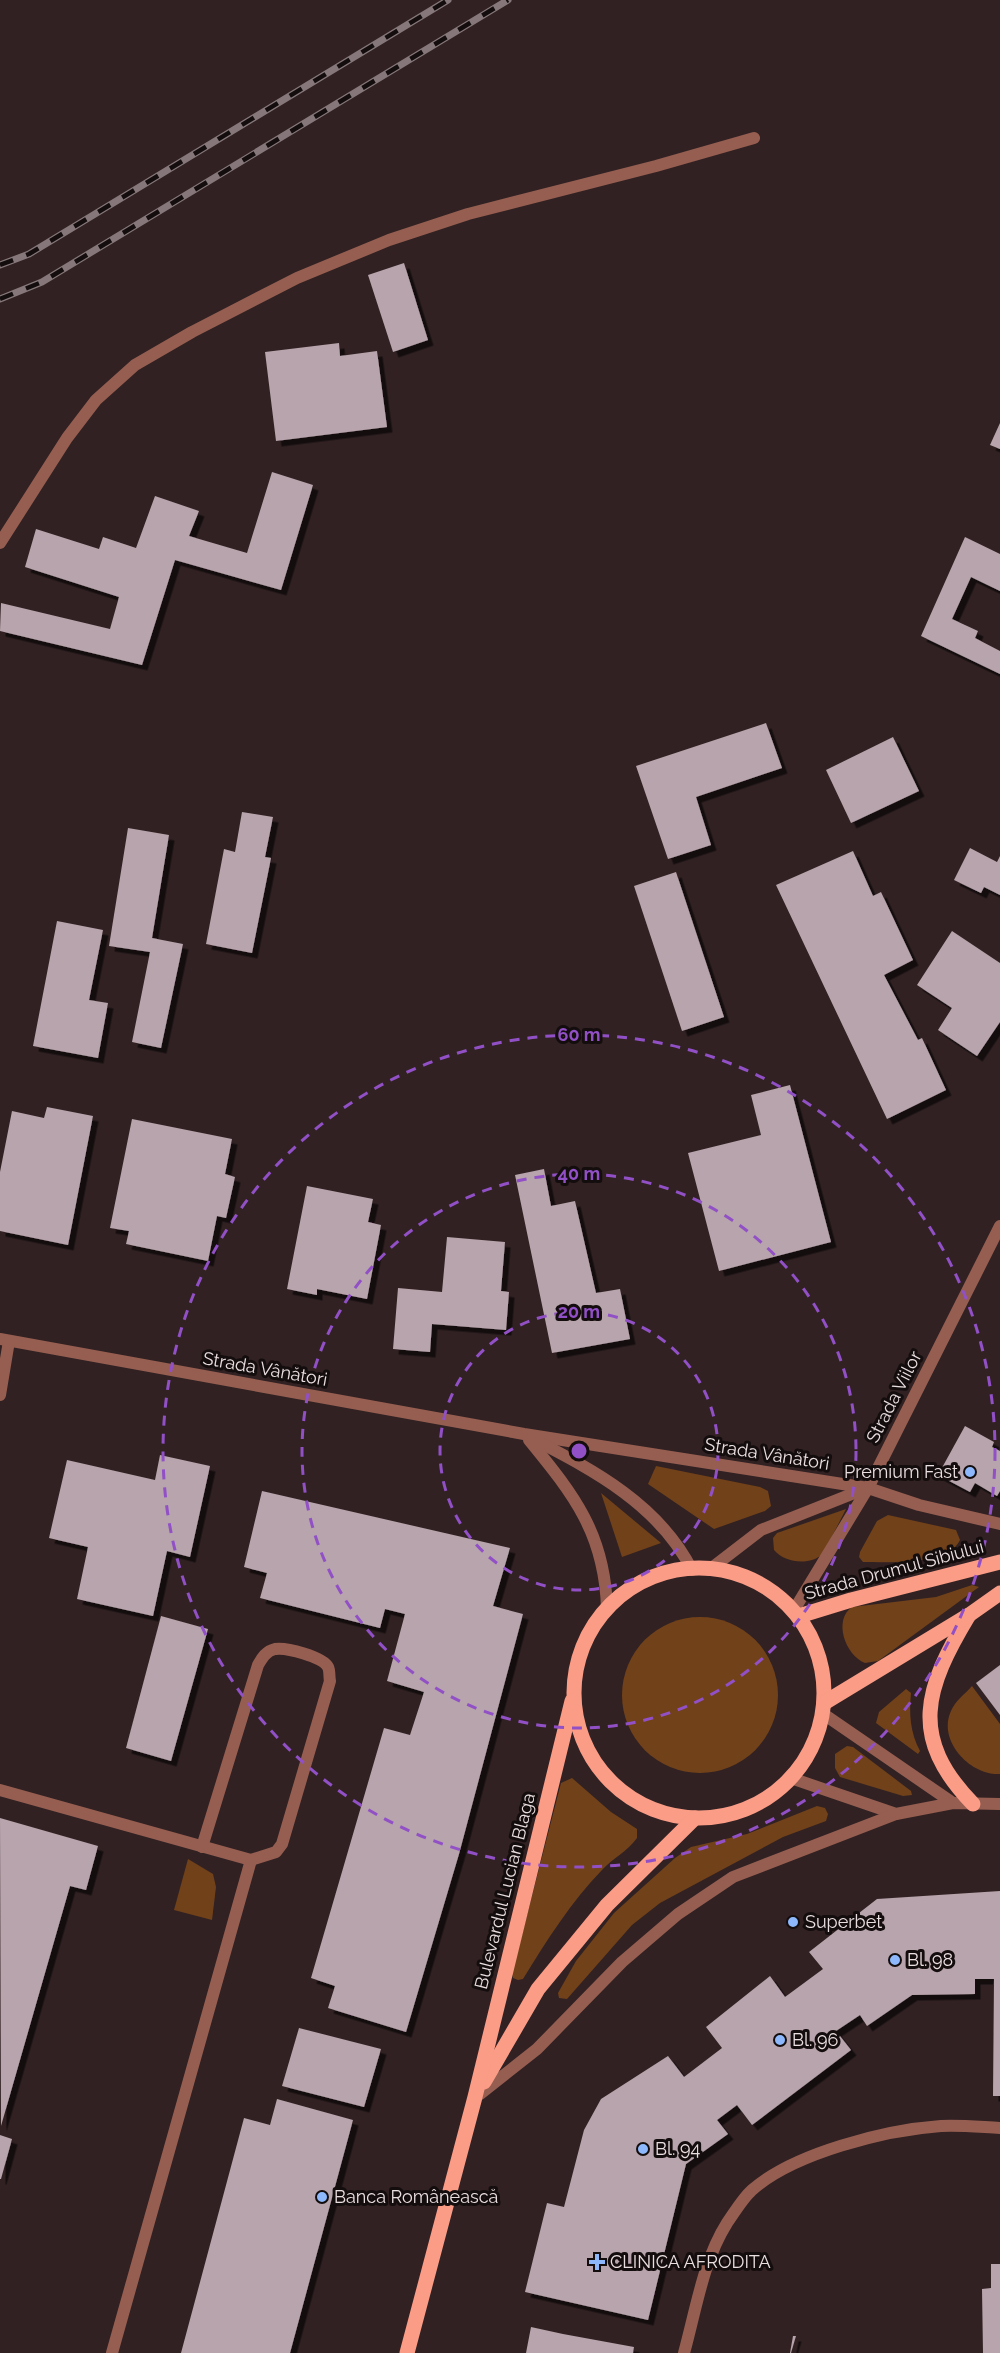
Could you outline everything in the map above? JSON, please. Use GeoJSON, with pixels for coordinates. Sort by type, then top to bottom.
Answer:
{"type":"FeatureCollection","features":[{"type":"Feature","properties":{"kind":"main road","name":"Strada Drumul Sibiului"},"geometry":{"type":"LineString","coordinates":[[797,1613],[1000,1562]]}},
{"type":"Feature","properties":{"kind":"main road"},"geometry":{"type":"LineString","coordinates":[[710,1570],[730,1572],[755,1581],[778,1595],[797,1613],[808,1632],[819,1661],[823,1708],[807,1756],[791,1778],[761,1802],[731,1814],[695,1818],[667,1814],[636,1802],[610,1782],[590,1756],[578,1726],[574,1694],[578,1661],[590,1631],[607,1609],[636,1585],[666,1572],[710,1570]]}},
{"type":"Feature","properties":{"kind":"main road"},"geometry":{"type":"LineString","coordinates":[[823,1708],[1000,1593]]}},
{"type":"Feature","properties":{"kind":"main road"},"geometry":{"type":"LineString","coordinates":[[969,1615],[939,1671],[931,1692],[930,1716],[932,1739],[939,1762],[952,1782],[973,1804]]}},
{"type":"Feature","properties":{"kind":"main road","name":"Bulevardul Lucian Blaga"},"geometry":{"type":"LineString","coordinates":[[407,2353],[475,2097],[574,1694]]}},
{"type":"Feature","properties":{"kind":"main road","name":"Bulevardul Lucian Blaga"},"geometry":{"type":"LineString","coordinates":[[475,2097],[538,1989],[607,1905],[695,1818]]}},
{"type":"Feature","properties":{"kind":"street"},"geometry":{"type":"LineString","coordinates":[[0,543],[67,438],[96,400],[135,365],[192,332],[297,278],[389,240],[468,214],[656,166],[754,138]]}},
{"type":"Feature","properties":{"kind":"street","name":"Strada Viilor"},"geometry":{"type":"LineString","coordinates":[[797,1613],[868,1488],[1000,1226]]}},
{"type":"Feature","properties":{"kind":"street"},"geometry":{"type":"LineString","coordinates":[[0,1395],[4,1340]]}},
{"type":"Feature","properties":{"kind":"street","name":"Strada Vânători"},"geometry":{"type":"LineString","coordinates":[[4,1340],[524,1434],[868,1488],[919,1505],[1000,1524]]}},
{"type":"Feature","properties":{"kind":"street"},"geometry":{"type":"LineString","coordinates":[[524,1434],[573,1495],[588,1520],[603,1562],[607,1609]]}},
{"type":"Feature","properties":{"kind":"street","name":"Strada Vânători"},"geometry":{"type":"LineString","coordinates":[[524,1434],[593,1471],[636,1503],[668,1531],[692,1570]]}},
{"type":"Feature","properties":{"kind":"street"},"geometry":{"type":"LineString","coordinates":[[710,1570],[761,1530],[868,1488]]}},
{"type":"Feature","properties":{"kind":"street"},"geometry":{"type":"LineString","coordinates":[[0,1790],[202,1847],[251,1860],[276,1852],[282,1844],[330,1681],[329,1668],[323,1661],[314,1656],[276,1649],[264,1654],[258,1665],[202,1847]]}},
{"type":"Feature","properties":{"kind":"street"},"geometry":{"type":"LineString","coordinates":[[823,1708],[953,1803]]}},
{"type":"Feature","properties":{"kind":"street"},"geometry":{"type":"LineString","coordinates":[[791,1778],[896,1814]]}},
{"type":"Feature","properties":{"kind":"street"},"geometry":{"type":"LineString","coordinates":[[475,2097],[537,2049],[622,1962],[678,1914],[733,1877],[896,1814],[953,1803],[1000,1804]]}},
{"type":"Feature","properties":{"kind":"street"},"geometry":{"type":"LineString","coordinates":[[111,2353],[251,1860]]}},
{"type":"Feature","properties":{"kind":"street"},"geometry":{"type":"LineString","coordinates":[[684,2353],[706,2270],[726,2224],[752,2190],[790,2167],[847,2144],[894,2132],[942,2126],[1000,2128]]}},
{"type":"Feature","properties":{"kind":"shaded area"},"geometry":{"type":"Polygon","coordinates":[[[656,1466],[760,1487],[768,1491],[771,1506],[765,1511],[714,1529],[648,1484],[656,1466]]]}},
{"type":"Feature","properties":{"kind":"shaded area"},"geometry":{"type":"Polygon","coordinates":[[[601,1493],[661,1543],[622,1557],[601,1493]]]}},
{"type":"Feature","properties":{"kind":"shaded area"},"geometry":{"type":"Polygon","coordinates":[[[846,1509],[823,1554],[817,1558],[804,1561],[791,1560],[784,1558],[774,1550],[773,1538],[777,1533],[846,1509]]]}},
{"type":"Feature","properties":{"kind":"shaded area"},"geometry":{"type":"Polygon","coordinates":[[[888,1515],[956,1530],[960,1540],[953,1548],[931,1558],[902,1562],[863,1562],[859,1557],[860,1552],[877,1521],[888,1515]]]}},
{"type":"Feature","properties":{"kind":"shaded area"},"geometry":{"type":"Polygon","coordinates":[[[972,1585],[979,1587],[878,1661],[865,1663],[852,1653],[847,1645],[842,1628],[843,1620],[852,1607],[936,1597],[972,1585]]]}},
{"type":"Feature","properties":{"kind":"shaded area"},"geometry":{"type":"Polygon","coordinates":[[[700,1617],[715,1618],[730,1623],[755,1640],[772,1665],[777,1680],[777,1710],[772,1725],[755,1750],[730,1767],[715,1772],[700,1773],[685,1772],[670,1767],[645,1750],[628,1725],[623,1710],[622,1695],[623,1680],[628,1665],[645,1640],[670,1623],[685,1618],[700,1617]]]}},
{"type":"Feature","properties":{"kind":"shaded area"},"geometry":{"type":"Polygon","coordinates":[[[972,1686],[1000,1724],[1000,1774],[989,1773],[968,1763],[953,1745],[949,1734],[948,1722],[951,1711],[972,1686]]]}},
{"type":"Feature","properties":{"kind":"shaded area"},"geometry":{"type":"Polygon","coordinates":[[[906,1689],[911,1693],[911,1723],[920,1751],[918,1754],[876,1723],[879,1712],[906,1689]]]}},
{"type":"Feature","properties":{"kind":"shaded area"},"geometry":{"type":"Polygon","coordinates":[[[847,1746],[853,1747],[911,1791],[912,1795],[903,1796],[840,1777],[835,1768],[835,1754],[847,1746]]]}},
{"type":"Feature","properties":{"kind":"shaded area"},"geometry":{"type":"Polygon","coordinates":[[[572,1778],[611,1812],[637,1829],[637,1838],[602,1870],[580,1895],[550,1936],[523,1979],[518,1980],[513,1978],[512,1974],[561,1783],[572,1778]]]}},
{"type":"Feature","properties":{"kind":"shaded area"},"geometry":{"type":"Polygon","coordinates":[[[817,1806],[825,1808],[828,1814],[826,1821],[783,1837],[660,1903],[632,1925],[567,1999],[559,1998],[558,1993],[576,1961],[614,1913],[675,1858],[691,1847],[747,1834],[817,1806]]]}},
{"type":"Feature","properties":{"kind":"shaded area"},"geometry":{"type":"Polygon","coordinates":[[[188,1859],[213,1874],[216,1887],[212,1920],[174,1910],[188,1859]]]}},
{"type":"Feature","properties":{"kind":"building"},"geometry":{"type":"Polygon","coordinates":[[[404,263],[428,340],[393,352],[368,275],[404,263]]]}},
{"type":"Feature","properties":{"kind":"building"},"geometry":{"type":"Polygon","coordinates":[[[339,343],[340,356],[377,351],[387,427],[276,441],[265,352],[339,343]]]}},
{"type":"Feature","properties":{"kind":"building"},"geometry":{"type":"Polygon","coordinates":[[[1000,423],[1000,449],[990,445],[1000,423]]]}},
{"type":"Feature","properties":{"kind":"building"},"geometry":{"type":"Polygon","coordinates":[[[272,472],[313,485],[281,590],[175,560],[142,665],[0,631],[1,603],[110,629],[119,597],[25,567],[36,529],[99,549],[103,537],[136,548],[155,496],[199,511],[189,536],[247,553],[272,472]]]}},
{"type":"Feature","properties":{"kind":"building"},"geometry":{"type":"Polygon","coordinates":[[[965,537],[1000,554],[1000,591],[971,577],[952,619],[978,631],[975,638],[1000,651],[1000,674],[921,636],[965,537]]]}},
{"type":"Feature","properties":{"kind":"building"},"geometry":{"type":"Polygon","coordinates":[[[766,723],[782,768],[696,797],[711,845],[668,859],[636,766],[766,723]]]}},
{"type":"Feature","properties":{"kind":"building"},"geometry":{"type":"Polygon","coordinates":[[[893,737],[919,791],[851,823],[826,770],[893,737]]]}},
{"type":"Feature","properties":{"kind":"building"},"geometry":{"type":"Polygon","coordinates":[[[242,812],[273,817],[265,857],[271,858],[252,953],[206,944],[224,849],[235,852],[242,812]]]}},
{"type":"Feature","properties":{"kind":"building"},"geometry":{"type":"Polygon","coordinates":[[[128,828],[169,835],[152,938],[183,944],[161,1048],[132,1042],[150,952],[109,946],[128,828]]]}},
{"type":"Feature","properties":{"kind":"building"},"geometry":{"type":"Polygon","coordinates":[[[970,848],[997,862],[1000,856],[1000,895],[984,887],[981,893],[954,880],[970,848]]]}},
{"type":"Feature","properties":{"kind":"building"},"geometry":{"type":"Polygon","coordinates":[[[853,851],[873,896],[881,892],[913,960],[884,975],[918,1040],[922,1038],[946,1090],[887,1119],[776,885],[853,851]]]}},
{"type":"Feature","properties":{"kind":"building"},"geometry":{"type":"Polygon","coordinates":[[[676,872],[724,1017],[682,1031],[634,886],[676,872]]]}},
{"type":"Feature","properties":{"kind":"building"},"geometry":{"type":"Polygon","coordinates":[[[57,921],[103,930],[89,1000],[108,1003],[98,1058],[33,1046],[57,921]]]}},
{"type":"Feature","properties":{"kind":"building"},"geometry":{"type":"Polygon","coordinates":[[[952,931],[1000,963],[1000,1022],[977,1056],[938,1030],[952,1008],[917,985],[952,931]]]}},
{"type":"Feature","properties":{"kind":"building"},"geometry":{"type":"Polygon","coordinates":[[[790,1085],[831,1242],[719,1271],[688,1153],[761,1135],[751,1095],[790,1085]]]}},
{"type":"Feature","properties":{"kind":"building"},"geometry":{"type":"Polygon","coordinates":[[[47,1107],[93,1116],[68,1245],[0,1231],[0,1172],[12,1111],[44,1118],[47,1107]]]}},
{"type":"Feature","properties":{"kind":"building"},"geometry":{"type":"Polygon","coordinates":[[[132,1119],[232,1139],[225,1174],[235,1177],[226,1218],[217,1216],[208,1261],[126,1244],[129,1231],[110,1228],[132,1119]]]}},
{"type":"Feature","properties":{"kind":"building"},"geometry":{"type":"Polygon","coordinates":[[[544,1169],[551,1206],[575,1201],[596,1293],[620,1289],[630,1339],[552,1353],[515,1175],[544,1169]]]}},
{"type":"Feature","properties":{"kind":"building"},"geometry":{"type":"Polygon","coordinates":[[[307,1186],[373,1199],[368,1222],[381,1225],[367,1299],[317,1289],[317,1295],[287,1289],[307,1186]]]}},
{"type":"Feature","properties":{"kind":"building"},"geometry":{"type":"Polygon","coordinates":[[[447,1237],[505,1242],[501,1291],[509,1292],[506,1330],[432,1324],[430,1352],[393,1349],[398,1288],[442,1292],[447,1237]]]}},
{"type":"Feature","properties":{"kind":"building"},"geometry":{"type":"Polygon","coordinates":[[[965,1426],[994,1442],[992,1447],[1000,1451],[1000,1491],[997,1496],[975,1483],[970,1492],[938,1475],[965,1426]]]}},
{"type":"Feature","properties":{"kind":"building"},"geometry":{"type":"Polygon","coordinates":[[[160,1455],[210,1466],[190,1557],[167,1551],[153,1616],[77,1599],[88,1547],[49,1538],[67,1460],[155,1480],[160,1455]]]}},
{"type":"Feature","properties":{"kind":"building"},"geometry":{"type":"Polygon","coordinates":[[[262,1491],[510,1548],[493,1606],[523,1614],[459,1854],[406,2032],[328,2008],[335,1986],[311,1978],[384,1728],[410,1735],[424,1692],[387,1681],[405,1614],[385,1609],[380,1628],[260,1598],[267,1573],[244,1567],[262,1491]]]}},
{"type":"Feature","properties":{"kind":"building"},"geometry":{"type":"Polygon","coordinates":[[[161,1616],[208,1629],[171,1761],[126,1748],[161,1616]]]}},
{"type":"Feature","properties":{"kind":"building"},"geometry":{"type":"Polygon","coordinates":[[[1000,1665],[1000,1715],[976,1683],[1000,1665]]]}},
{"type":"Feature","properties":{"kind":"building"},"geometry":{"type":"Polygon","coordinates":[[[0,1818],[98,1846],[86,1890],[70,1886],[1,2126],[0,1818]]]}},
{"type":"Feature","properties":{"kind":"building"},"geometry":{"type":"Polygon","coordinates":[[[1000,1891],[1000,2096],[993,2096],[994,1979],[975,1979],[975,1994],[912,1995],[867,2026],[860,2015],[836,2031],[851,2050],[752,2125],[737,2105],[717,2120],[728,2134],[686,2164],[648,2320],[525,2292],[547,2203],[564,2207],[584,2130],[601,2099],[668,2056],[684,2077],[722,2048],[706,2027],[770,1976],[785,1997],[823,1969],[809,1952],[877,1899],[1000,1891]]]}},
{"type":"Feature","properties":{"kind":"building"},"geometry":{"type":"Polygon","coordinates":[[[299,2028],[381,2049],[364,2107],[282,2086],[299,2028]]]}},
{"type":"Feature","properties":{"kind":"building"},"geometry":{"type":"Polygon","coordinates":[[[277,2099],[353,2120],[290,2353],[181,2353],[244,2118],[270,2125],[277,2099]]]}},
{"type":"Feature","properties":{"kind":"building"},"geometry":{"type":"Polygon","coordinates":[[[0,2135],[12,2139],[1,2179],[0,2179],[0,2135]]]}},
{"type":"Feature","properties":{"kind":"building"},"geometry":{"type":"Polygon","coordinates":[[[991,2264],[1000,2264],[1000,2353],[983,2353],[982,2289],[991,2288],[991,2264]]]}},
{"type":"Feature","properties":{"kind":"building"},"geometry":{"type":"Polygon","coordinates":[[[531,2327],[634,2347],[633,2353],[526,2353],[531,2327]]]}},
{"type":"Feature","properties":{"kind":"building"},"geometry":{"type":"Polygon","coordinates":[[[793,2336],[796,2336],[790,2353],[793,2336]]]}},
{"type":"Feature","properties":{"kind":"railway"},"geometry":{"type":"LineString","coordinates":[[0,265],[29,254],[448,0]]}},
{"type":"Feature","properties":{"kind":"railway"},"geometry":{"type":"LineString","coordinates":[[0,299],[42,282],[508,0]]}},
{"type":"Feature","properties":{"kind":"place","name":"Premium Fast"},"geometry":{"type":"Point","coordinates":[970,1472]}},
{"type":"Feature","properties":{"kind":"place","name":"Superbet"},"geometry":{"type":"Point","coordinates":[793,1922]}},
{"type":"Feature","properties":{"kind":"place","name":"Bl. 98"},"geometry":{"type":"Point","coordinates":[895,1960]}},
{"type":"Feature","properties":{"kind":"place","name":"Bl. 96"},"geometry":{"type":"Point","coordinates":[780,2040]}},
{"type":"Feature","properties":{"kind":"place","name":"Bl. 94"},"geometry":{"type":"Point","coordinates":[643,2149]}},
{"type":"Feature","properties":{"kind":"place","name":"Banca Românească"},"geometry":{"type":"Point","coordinates":[322,2197]}},
{"type":"Feature","properties":{"kind":"place","name":"CLINICA AFRODITA"},"geometry":{"type":"Point","coordinates":[597,2262]}}]}
